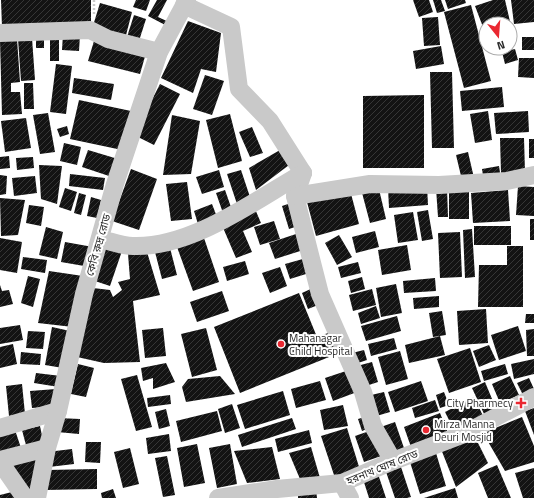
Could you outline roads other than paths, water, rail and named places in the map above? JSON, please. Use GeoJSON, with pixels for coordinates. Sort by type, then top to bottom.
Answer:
{"type":"FeatureCollection","features":[{"type":"Feature","properties":{"kind":"street","name":"কেবি রুদ্র রোড"},"geometry":{"type":"LineString","coordinates":[[37,498],[47,448],[58,411],[84,294],[123,156],[159,52],[185,3]]}},
{"type":"Feature","properties":{"kind":"street"},"geometry":{"type":"LineString","coordinates":[[185,3],[230,27],[239,89],[270,122],[303,172]]}},
{"type":"Feature","properties":{"kind":"street"},"geometry":{"type":"LineString","coordinates":[[0,33],[90,30],[108,39],[159,52]]}},
{"type":"Feature","properties":{"kind":"street"},"geometry":{"type":"LineString","coordinates":[[303,172],[295,196],[320,294],[364,392],[373,426],[393,461]]}},
{"type":"Feature","properties":{"kind":"street"},"geometry":{"type":"LineString","coordinates":[[100,239],[132,247],[166,244],[214,224],[303,172]]}},
{"type":"Feature","properties":{"kind":"street"},"geometry":{"type":"LineString","coordinates":[[295,196],[370,184],[447,184],[507,181],[534,175]]}},
{"type":"Feature","properties":{"kind":"street","name":"হরনাথ ঘোষ রোড"},"geometry":{"type":"LineString","coordinates":[[218,498],[277,489],[346,490],[393,461],[464,434],[534,397]]}},
{"type":"Feature","properties":{"kind":"street"},"geometry":{"type":"LineString","coordinates":[[0,428],[58,411]]}},
{"type":"Feature","properties":{"kind":"street"},"geometry":{"type":"LineString","coordinates":[[25,498],[0,461],[47,448]]}},
{"type":"Feature","properties":{"kind":"place","name":"Mahanagar Child Hospital"},"geometry":{"type":"Point","coordinates":[281,344]}},
{"type":"Feature","properties":{"kind":"place","name":"City Pharmecy"},"geometry":{"type":"Point","coordinates":[521,403]}},
{"type":"Feature","properties":{"kind":"place","name":"Mirza Manna Deuri Mosjid"},"geometry":{"type":"Point","coordinates":[426,430]}}]}
